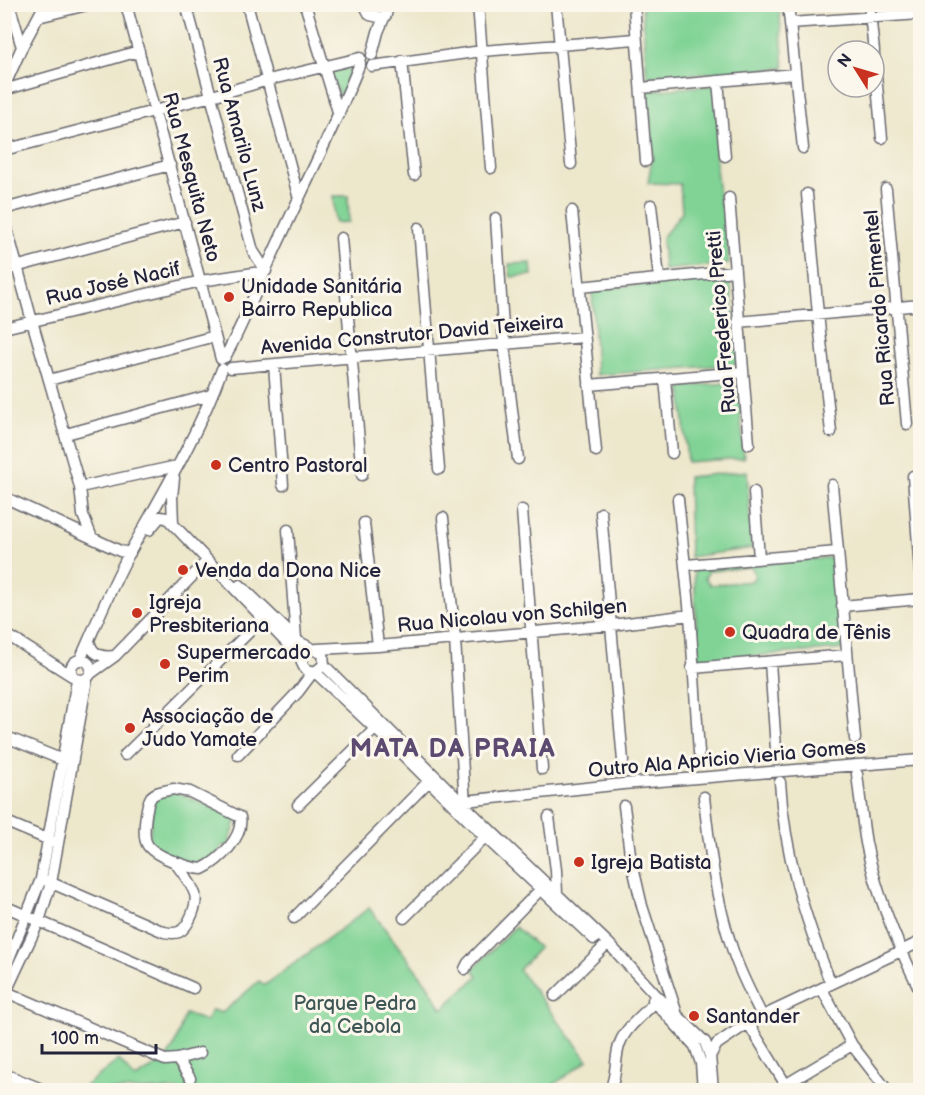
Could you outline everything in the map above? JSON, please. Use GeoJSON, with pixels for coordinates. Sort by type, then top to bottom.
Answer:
{"type":"FeatureCollection","features":[{"type":"Feature","properties":{"kind":"street"},"geometry":{"type":"LineString","coordinates":[[9,4],[22,47]]}},
{"type":"Feature","properties":{"kind":"street"},"geometry":{"type":"LineString","coordinates":[[5,91],[22,47],[45,4]]}},
{"type":"Feature","properties":{"kind":"street"},"geometry":{"type":"LineString","coordinates":[[38,17],[91,4]]}},
{"type":"Feature","properties":{"kind":"street","name":"Rua Mesquita Neto"},"geometry":{"type":"LineString","coordinates":[[126,4],[215,336],[227,363]]}},
{"type":"Feature","properties":{"kind":"street","name":"Rua Amarilo Lunz"},"geometry":{"type":"LineString","coordinates":[[186,4],[253,251],[266,271]]}},
{"type":"Feature","properties":{"kind":"street"},"geometry":{"type":"LineString","coordinates":[[247,4],[299,200]]}},
{"type":"Feature","properties":{"kind":"street"},"geometry":{"type":"LineString","coordinates":[[305,4],[322,67],[339,115]]}},
{"type":"Feature","properties":{"kind":"street"},"geometry":{"type":"LineString","coordinates":[[364,4],[370,15],[379,17],[388,10]]}},
{"type":"Feature","properties":{"kind":"street"},"geometry":{"type":"LineString","coordinates":[[478,4],[491,168]]}},
{"type":"Feature","properties":{"kind":"street"},"geometry":{"type":"LineString","coordinates":[[556,4],[571,164]]}},
{"type":"Feature","properties":{"kind":"street"},"geometry":{"type":"LineString","coordinates":[[634,4],[646,161]]}},
{"type":"Feature","properties":{"kind":"street"},"geometry":{"type":"LineString","coordinates":[[788,4],[803,148]]}},
{"type":"Feature","properties":{"kind":"street"},"geometry":{"type":"LineString","coordinates":[[869,4],[873,39]]}},
{"type":"Feature","properties":{"kind":"street"},"geometry":{"type":"LineString","coordinates":[[200,1053],[165,1060],[5,993],[39,921],[80,672],[89,640],[125,555],[177,466],[227,363],[271,258],[348,94],[369,61],[388,10]]}},
{"type":"Feature","properties":{"kind":"street"},"geometry":{"type":"LineString","coordinates":[[790,23],[921,14]]}},
{"type":"Feature","properties":{"kind":"street"},"geometry":{"type":"LineString","coordinates":[[5,91],[16,72],[38,17]]}},
{"type":"Feature","properties":{"kind":"street"},"geometry":{"type":"LineString","coordinates":[[4,150],[322,67],[369,61],[402,61],[482,51],[636,39]]}},
{"type":"Feature","properties":{"kind":"street"},"geometry":{"type":"LineString","coordinates":[[5,91],[139,51]]}},
{"type":"Feature","properties":{"kind":"street"},"geometry":{"type":"LineString","coordinates":[[402,61],[414,175]]}},
{"type":"Feature","properties":{"kind":"street"},"geometry":{"type":"LineString","coordinates":[[16,72],[27,84]]}},
{"type":"Feature","properties":{"kind":"street"},"geometry":{"type":"LineString","coordinates":[[641,88],[795,75]]}},
{"type":"Feature","properties":{"kind":"street"},"geometry":{"type":"LineString","coordinates":[[718,81],[725,156]]}},
{"type":"Feature","properties":{"kind":"street"},"geometry":{"type":"LineString","coordinates":[[878,99],[882,138]]}},
{"type":"Feature","properties":{"kind":"street"},"geometry":{"type":"LineString","coordinates":[[4,209],[170,165]]}},
{"type":"Feature","properties":{"kind":"street"},"geometry":{"type":"LineString","coordinates":[[293,181],[306,185]]}},
{"type":"Feature","properties":{"kind":"street","name":"Rua Ricardo Pimentel"},"geometry":{"type":"LineString","coordinates":[[886,189],[907,424]]}},
{"type":"Feature","properties":{"kind":"street"},"geometry":{"type":"LineString","coordinates":[[807,194],[831,432]]}},
{"type":"Feature","properties":{"kind":"street","name":"Rua Frederico Pretti"},"geometry":{"type":"LineString","coordinates":[[729,198],[749,444]]}},
{"type":"Feature","properties":{"kind":"street"},"geometry":{"type":"LineString","coordinates":[[651,205],[659,278]]}},
{"type":"Feature","properties":{"kind":"street"},"geometry":{"type":"LineString","coordinates":[[572,211],[596,451]]}},
{"type":"Feature","properties":{"kind":"street"},"geometry":{"type":"LineString","coordinates":[[4,218],[66,434],[80,487],[83,515],[92,538]]}},
{"type":"Feature","properties":{"kind":"street"},"geometry":{"type":"LineString","coordinates":[[496,218],[504,344],[518,459]]}},
{"type":"Feature","properties":{"kind":"street"},"geometry":{"type":"LineString","coordinates":[[4,270],[185,222]]}},
{"type":"Feature","properties":{"kind":"street"},"geometry":{"type":"LineString","coordinates":[[419,228],[439,469]]}},
{"type":"Feature","properties":{"kind":"street"},"geometry":{"type":"LineString","coordinates":[[341,238],[362,475]]}},
{"type":"Feature","properties":{"kind":"street"},"geometry":{"type":"LineString","coordinates":[[253,251],[271,258]]}},
{"type":"Feature","properties":{"kind":"street","name":"Rua José Nacif"},"geometry":{"type":"LineString","coordinates":[[4,328],[201,280],[266,271]]}},
{"type":"Feature","properties":{"kind":"street"},"geometry":{"type":"LineString","coordinates":[[580,287],[734,271]]}},
{"type":"Feature","properties":{"kind":"street"},"geometry":{"type":"LineString","coordinates":[[738,322],[921,305]]}},
{"type":"Feature","properties":{"kind":"street"},"geometry":{"type":"LineString","coordinates":[[49,380],[215,336]]}},
{"type":"Feature","properties":{"kind":"street","name":"Avenida Construtor David Teixeira"},"geometry":{"type":"LineString","coordinates":[[227,363],[244,368],[584,337]]}},
{"type":"Feature","properties":{"kind":"street"},"geometry":{"type":"LineString","coordinates":[[274,365],[283,485]]}},
{"type":"Feature","properties":{"kind":"street"},"geometry":{"type":"LineString","coordinates":[[589,385],[742,372]]}},
{"type":"Feature","properties":{"kind":"street"},"geometry":{"type":"LineString","coordinates":[[665,379],[672,453]]}},
{"type":"Feature","properties":{"kind":"street"},"geometry":{"type":"LineString","coordinates":[[66,434],[213,391]]}},
{"type":"Feature","properties":{"kind":"street"},"geometry":{"type":"LineString","coordinates":[[80,487],[177,466]]}},
{"type":"Feature","properties":{"kind":"street"},"geometry":{"type":"LineString","coordinates":[[174,524],[172,488],[177,466]]}},
{"type":"Feature","properties":{"kind":"street"},"geometry":{"type":"LineString","coordinates":[[913,476],[921,572]]}},
{"type":"Feature","properties":{"kind":"street"},"geometry":{"type":"LineString","coordinates":[[832,485],[855,739]]}},
{"type":"Feature","properties":{"kind":"street"},"geometry":{"type":"LineString","coordinates":[[754,492],[759,558]]}},
{"type":"Feature","properties":{"kind":"street"},"geometry":{"type":"LineString","coordinates":[[4,497],[125,555]]}},
{"type":"Feature","properties":{"kind":"street"},"geometry":{"type":"LineString","coordinates":[[678,499],[686,565],[699,753]]}},
{"type":"Feature","properties":{"kind":"street"},"geometry":{"type":"LineString","coordinates":[[522,510],[543,769]]}},
{"type":"Feature","properties":{"kind":"street"},"geometry":{"type":"LineString","coordinates":[[601,513],[622,761]]}},
{"type":"Feature","properties":{"kind":"street"},"geometry":{"type":"LineString","coordinates":[[66,526],[83,515]]}},
{"type":"Feature","properties":{"kind":"street"},"geometry":{"type":"LineString","coordinates":[[125,555],[160,517],[167,518],[263,618],[314,667],[465,804],[488,835]]}},
{"type":"Feature","properties":{"kind":"street"},"geometry":{"type":"LineString","coordinates":[[443,518],[455,639],[465,804]]}},
{"type":"Feature","properties":{"kind":"street"},"geometry":{"type":"LineString","coordinates":[[364,522],[378,646]]}},
{"type":"Feature","properties":{"kind":"street"},"geometry":{"type":"LineString","coordinates":[[288,530],[296,639]]}},
{"type":"Feature","properties":{"kind":"street"},"geometry":{"type":"LineString","coordinates":[[196,549],[214,560],[296,639],[323,654],[298,692],[238,755]]}},
{"type":"Feature","properties":{"kind":"street"},"geometry":{"type":"LineString","coordinates":[[686,565],[837,552]]}},
{"type":"Feature","properties":{"kind":"street"},"geometry":{"type":"LineString","coordinates":[[4,633],[54,666],[80,672],[115,656],[207,561]]}},
{"type":"Feature","properties":{"kind":"street"},"geometry":{"type":"LineString","coordinates":[[842,606],[921,599]]}},
{"type":"Feature","properties":{"kind":"street","name":"Rua Nicolau von Schilgen"},"geometry":{"type":"LineString","coordinates":[[314,649],[378,646],[612,625],[690,615]]}},
{"type":"Feature","properties":{"kind":"street"},"geometry":{"type":"LineString","coordinates":[[125,755],[263,618]]}},
{"type":"Feature","properties":{"kind":"street"},"geometry":{"type":"LineString","coordinates":[[89,640],[92,650],[96,653],[105,657],[115,656]]}},
{"type":"Feature","properties":{"kind":"street"},"geometry":{"type":"LineString","coordinates":[[314,667],[337,648]]}},
{"type":"Feature","properties":{"kind":"street"},"geometry":{"type":"LineString","coordinates":[[314,649],[305,653],[314,667]]}},
{"type":"Feature","properties":{"kind":"street"},"geometry":{"type":"LineString","coordinates":[[692,668],[847,655]]}},
{"type":"Feature","properties":{"kind":"street"},"geometry":{"type":"LineString","coordinates":[[770,662],[776,749]]}},
{"type":"Feature","properties":{"kind":"street"},"geometry":{"type":"LineString","coordinates":[[381,728],[429,781],[606,945]]}},
{"type":"Feature","properties":{"kind":"street"},"geometry":{"type":"LineString","coordinates":[[298,805],[381,728]]}},
{"type":"Feature","properties":{"kind":"street"},"geometry":{"type":"LineString","coordinates":[[4,736],[66,761]]}},
{"type":"Feature","properties":{"kind":"street","name":"Outro Ala Apricio Vieria Gomes"},"geometry":{"type":"LineString","coordinates":[[465,804],[623,784],[921,760]]}},
{"type":"Feature","properties":{"kind":"street"},"geometry":{"type":"LineString","coordinates":[[858,774],[866,842],[876,882],[901,952],[921,990]]}},
{"type":"Feature","properties":{"kind":"street"},"geometry":{"type":"LineString","coordinates":[[294,918],[429,781]]}},
{"type":"Feature","properties":{"kind":"street"},"geometry":{"type":"LineString","coordinates":[[780,782],[783,819],[793,875],[827,986],[852,1045],[881,1089]]}},
{"type":"Feature","properties":{"kind":"street"},"geometry":{"type":"LineString","coordinates":[[46,881],[165,932],[178,932],[186,925],[196,900],[193,889],[174,861],[151,850],[144,838],[148,805],[152,796],[161,792],[181,790],[240,817],[240,827],[233,842],[210,865],[202,869],[174,861]]}},
{"type":"Feature","properties":{"kind":"street"},"geometry":{"type":"LineString","coordinates":[[704,797],[712,864],[731,946],[762,1016]]}},
{"type":"Feature","properties":{"kind":"street"},"geometry":{"type":"LineString","coordinates":[[624,806],[630,854],[642,906],[676,1013]]}},
{"type":"Feature","properties":{"kind":"street"},"geometry":{"type":"LineString","coordinates":[[549,817],[557,894]]}},
{"type":"Feature","properties":{"kind":"street"},"geometry":{"type":"LineString","coordinates":[[4,821],[53,841]]}},
{"type":"Feature","properties":{"kind":"street"},"geometry":{"type":"LineString","coordinates":[[404,918],[488,835]]}},
{"type":"Feature","properties":{"kind":"street"},"geometry":{"type":"LineString","coordinates":[[465,969],[468,963],[544,887],[556,870]]}},
{"type":"Feature","properties":{"kind":"street"},"geometry":{"type":"LineString","coordinates":[[4,971],[46,881]]}},
{"type":"Feature","properties":{"kind":"street"},"geometry":{"type":"LineString","coordinates":[[544,887],[557,894],[606,945],[705,1055],[713,1090]]}},
{"type":"Feature","properties":{"kind":"street"},"geometry":{"type":"LineString","coordinates":[[4,906],[193,988]]}},
{"type":"Feature","properties":{"kind":"street"},"geometry":{"type":"LineString","coordinates":[[705,1055],[730,1034],[748,1023],[921,942]]}},
{"type":"Feature","properties":{"kind":"street"},"geometry":{"type":"LineString","coordinates":[[555,996],[606,945]]}},
{"type":"Feature","properties":{"kind":"street"},"geometry":{"type":"LineString","coordinates":[[610,1090],[616,1077],[620,1043],[655,998],[658,960]]}},
{"type":"Feature","properties":{"kind":"street"},"geometry":{"type":"LineString","coordinates":[[655,998],[676,1013],[705,1042],[703,1090]]}},
{"type":"Feature","properties":{"kind":"street"},"geometry":{"type":"LineString","coordinates":[[748,1023],[787,1088],[852,1045]]}},
{"type":"Feature","properties":{"kind":"street"},"geometry":{"type":"LineString","coordinates":[[705,1042],[730,1034]]}},
{"type":"Feature","properties":{"kind":"street"},"geometry":{"type":"LineString","coordinates":[[177,1059],[190,1078]]}},
{"type":"Feature","properties":{"kind":"street"},"geometry":{"type":"LineString","coordinates":[[4,1074],[44,1090]]}},
{"type":"Feature","properties":{"kind":"green space"},"geometry":{"type":"Polygon","coordinates":[[[642,5],[779,5],[784,68],[647,77],[642,5]]]}},
{"type":"Feature","properties":{"kind":"green space"},"geometry":{"type":"Polygon","coordinates":[[[351,67],[341,99],[329,72],[351,67]]]}},
{"type":"Feature","properties":{"kind":"green space"},"geometry":{"type":"Polygon","coordinates":[[[715,85],[720,137],[716,151],[716,170],[720,205],[726,208],[729,264],[664,270],[662,238],[682,212],[680,184],[648,183],[653,152],[648,91],[715,85]]]}},
{"type":"Feature","properties":{"kind":"green space"},"geometry":{"type":"Polygon","coordinates":[[[333,196],[348,196],[349,222],[335,223],[333,196]]]}},
{"type":"Feature","properties":{"kind":"green space"},"geometry":{"type":"Polygon","coordinates":[[[531,263],[532,275],[511,277],[509,264],[531,263]]]}},
{"type":"Feature","properties":{"kind":"green space"},"geometry":{"type":"Polygon","coordinates":[[[730,277],[738,364],[596,375],[592,289],[730,277]]]}},
{"type":"Feature","properties":{"kind":"green space"},"geometry":{"type":"Polygon","coordinates":[[[738,382],[744,458],[687,462],[681,387],[738,382]]]}},
{"type":"Feature","properties":{"kind":"green space"},"geometry":{"type":"Polygon","coordinates":[[[747,471],[752,548],[690,557],[688,477],[747,471]]]}},
{"type":"Feature","properties":{"kind":"green space"},"geometry":{"type":"Polygon","coordinates":[[[836,557],[844,649],[698,660],[694,570],[836,557]],[[751,567],[709,571],[705,578],[710,585],[752,581],[755,575],[751,567]]]}},
{"type":"Feature","properties":{"kind":"green space"},"geometry":{"type":"Polygon","coordinates":[[[176,792],[237,818],[228,847],[223,845],[214,860],[202,868],[151,847],[149,842],[154,797],[176,792]]]}},
{"type":"Feature","properties":{"kind":"green space","name":"Parque Pedra da Cebola"},"geometry":{"type":"Polygon","coordinates":[[[369,908],[427,984],[442,1009],[478,976],[473,969],[515,927],[539,948],[519,970],[588,1060],[546,1090],[80,1090],[119,1060],[135,1079],[156,1066],[169,1055],[173,1048],[185,1014],[206,1021],[212,1010],[222,1013],[259,981],[265,985],[369,908]]]}},
{"type":"Feature","properties":{"kind":"place","name":"Unidade Sanitária Bairro Republica"},"geometry":{"type":"Point","coordinates":[229,297]}},
{"type":"Feature","properties":{"kind":"place","name":"Centro Pastoral"},"geometry":{"type":"Point","coordinates":[216,465]}},
{"type":"Feature","properties":{"kind":"place","name":"Venda da Dona Nice"},"geometry":{"type":"Point","coordinates":[183,570]}},
{"type":"Feature","properties":{"kind":"place","name":"Igreja Presbiteriana"},"geometry":{"type":"Point","coordinates":[137,613]}},
{"type":"Feature","properties":{"kind":"place","name":"Quadra de Tênis"},"geometry":{"type":"Point","coordinates":[730,632]}},
{"type":"Feature","properties":{"kind":"place","name":"Supermercado Perim"},"geometry":{"type":"Point","coordinates":[165,664]}},
{"type":"Feature","properties":{"kind":"place","name":"Associação de Judo Yamate"},"geometry":{"type":"Point","coordinates":[130,728]}},
{"type":"Feature","properties":{"kind":"place","name":"Igreja Batista"},"geometry":{"type":"Point","coordinates":[579,862]}},
{"type":"Feature","properties":{"kind":"place","name":"Santander"},"geometry":{"type":"Point","coordinates":[694,1016]}},
{"type":"Feature","properties":{"kind":"district","name":"MATA DA PRAIA"},"geometry":{"type":"Point","coordinates":[453,748]}}]}
